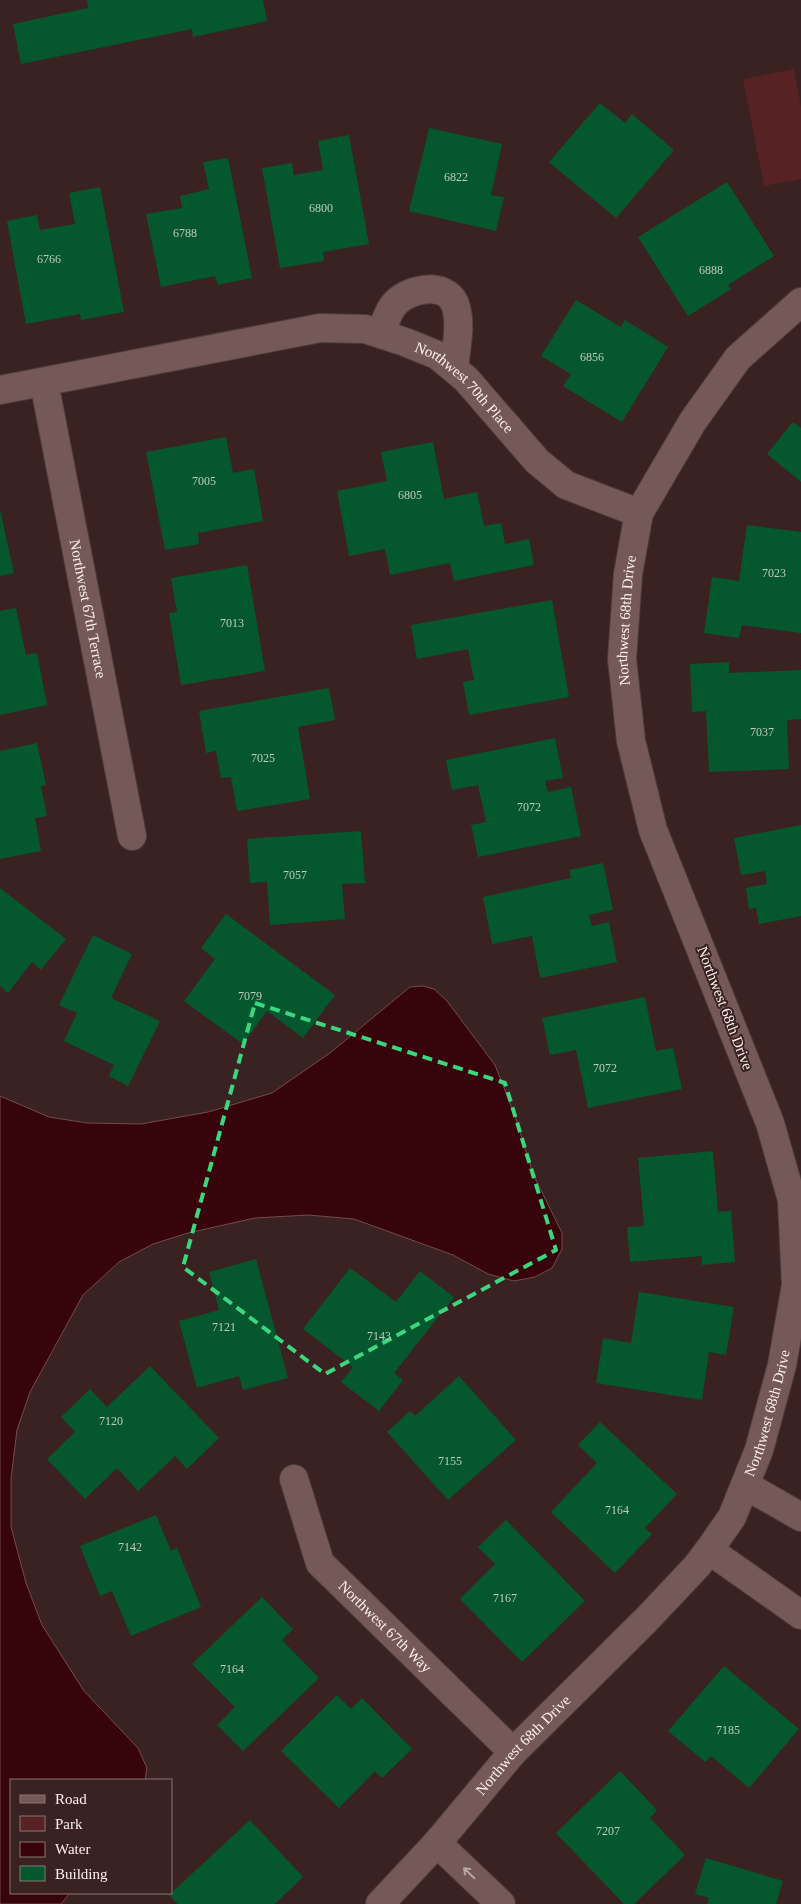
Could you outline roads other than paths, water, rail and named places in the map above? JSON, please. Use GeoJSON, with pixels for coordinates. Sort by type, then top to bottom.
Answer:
{"type":"FeatureCollection","features":[{"type":"Feature","properties":{"kind":"street"},"geometry":{"type":"LineString","coordinates":[[381,334],[393,305],[406,295],[432,288],[446,293],[454,302],[457,315],[458,332],[454,368]]}},
{"type":"Feature","properties":{"kind":"street"},"geometry":{"type":"LineString","coordinates":[[639,513],[692,421],[738,358],[801,302]]}},
{"type":"Feature","properties":{"kind":"street","name":"Northwest 70th Place"},"geometry":{"type":"LineString","coordinates":[[0,390],[320,328],[365,329],[437,355],[466,379],[537,461],[566,485],[639,513]]}},
{"type":"Feature","properties":{"kind":"street","name":"Northwest 67th Terrace"},"geometry":{"type":"LineString","coordinates":[[44,382],[132,836]]}},
{"type":"Feature","properties":{"kind":"street","name":"Northwest 68th Drive"},"geometry":{"type":"LineString","coordinates":[[382,1903],[437,1843],[513,1752],[646,1620],[697,1566],[709,1550],[732,1517],[759,1450],[782,1365],[796,1285],[792,1200],[770,1123],[653,830],[631,741],[622,659],[628,574],[639,513]]}},
{"type":"Feature","properties":{"kind":"street","name":"Northwest 67th Way"},"geometry":{"type":"LineString","coordinates":[[294,1479],[320,1563],[513,1752]]}},
{"type":"Feature","properties":{"kind":"street"},"geometry":{"type":"LineString","coordinates":[[745,1485],[801,1517]]}},
{"type":"Feature","properties":{"kind":"street"},"geometry":{"type":"LineString","coordinates":[[709,1550],[801,1615]]}},
{"type":"Feature","properties":{"kind":"street"},"geometry":{"type":"LineString","coordinates":[[437,1843],[501,1904]]}},
{"type":"Feature","properties":{"kind":"water"},"geometry":{"type":"Polygon","coordinates":[[[423,986],[434,989],[447,1001],[495,1065],[515,1116],[533,1174],[562,1233],[562,1249],[552,1268],[535,1277],[514,1281],[488,1274],[453,1255],[354,1219],[308,1215],[255,1218],[188,1233],[153,1244],[119,1262],[83,1295],[30,1392],[17,1430],[11,1479],[11,1527],[26,1583],[42,1625],[84,1691],[138,1748],[147,1768],[145,1779],[10,1779],[10,1894],[69,1894],[61,1904],[0,1904],[0,1096],[49,1117],[87,1123],[141,1124],[208,1112],[272,1093],[330,1053],[410,987],[423,986]]]}}]}
